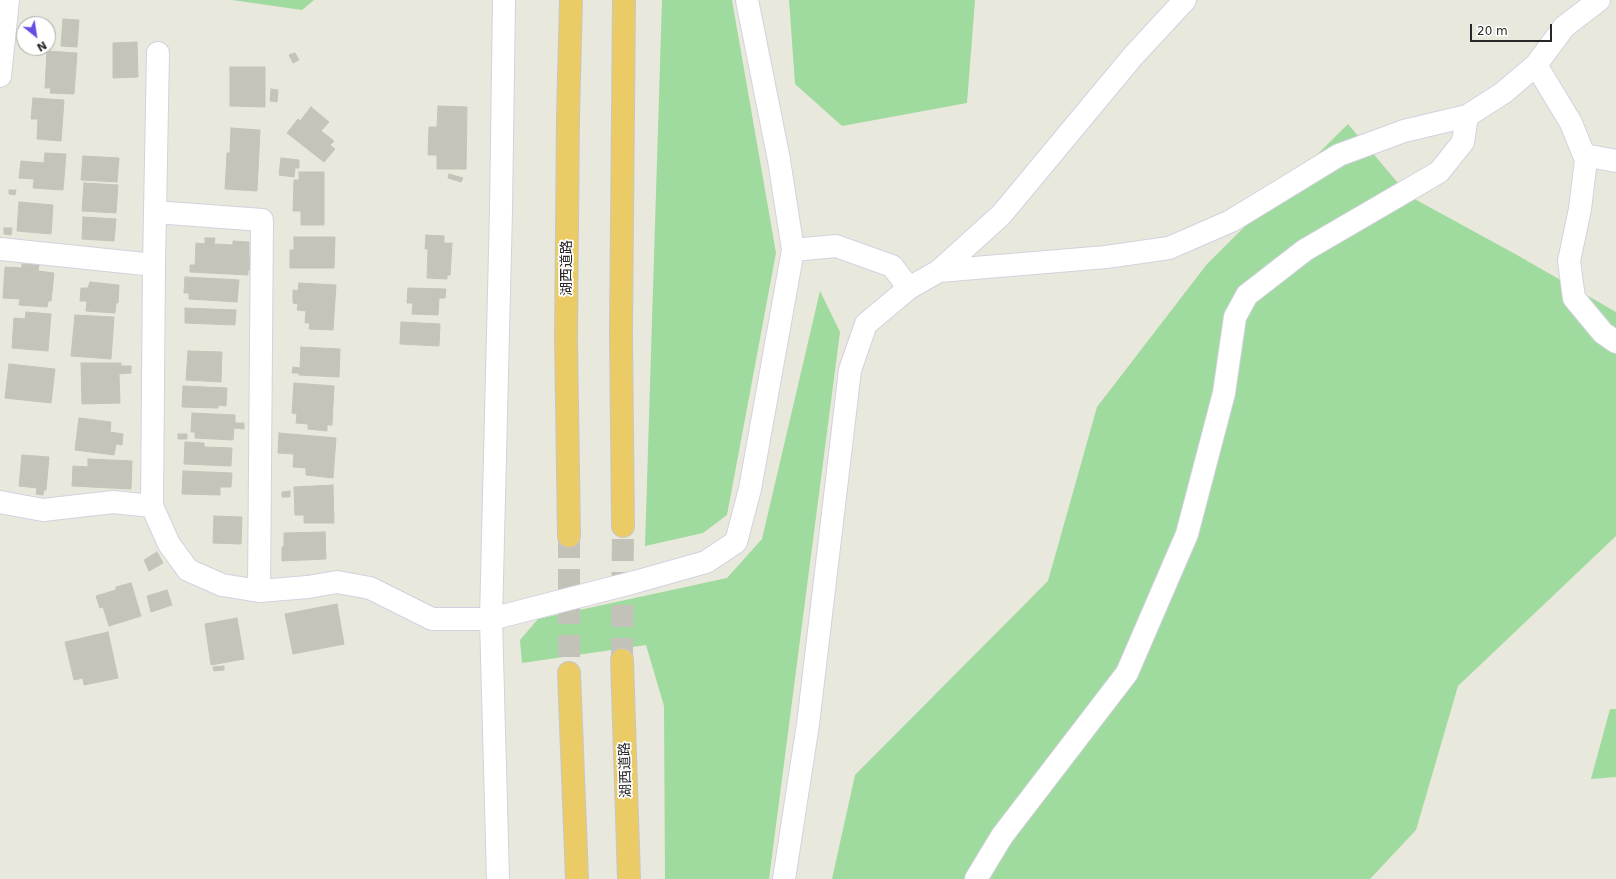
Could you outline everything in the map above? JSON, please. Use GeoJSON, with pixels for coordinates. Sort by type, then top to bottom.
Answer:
{"type":"FeatureCollection","features":[{"type":"Feature","properties":{"kind":"highway","name":"湖西道路"},"geometry":{"type":"LineString","coordinates":[[569,536],[566,330],[570,0]]}},
{"type":"Feature","properties":{"kind":"highway"},"geometry":{"type":"LineString","coordinates":[[623,526],[621,325],[624,0]]}},
{"type":"Feature","properties":{"kind":"highway","name":"湖西道路"},"geometry":{"type":"LineString","coordinates":[[622,660],[629,879]]}},
{"type":"Feature","properties":{"kind":"highway"},"geometry":{"type":"LineString","coordinates":[[569,673],[577,879]]}},
{"type":"Feature","properties":{"kind":"street"},"geometry":{"type":"LineString","coordinates":[[0,76],[2,36],[8,0]]}},
{"type":"Feature","properties":{"kind":"street"},"geometry":{"type":"LineString","coordinates":[[498,879],[491,619],[501,218],[504,0]]}},
{"type":"Feature","properties":{"kind":"street"},"geometry":{"type":"LineString","coordinates":[[158,53],[152,506],[169,544],[188,570],[222,585],[259,590],[308,587],[337,582],[370,588],[432,619],[491,619],[706,562],[736,542],[750,489],[794,250],[779,160],[747,0]]}},
{"type":"Feature","properties":{"kind":"street"},"geometry":{"type":"LineString","coordinates":[[784,879],[808,724],[850,370],[866,324],[909,288],[939,271],[1001,215],[1134,55],[1184,0]]}},
{"type":"Feature","properties":{"kind":"street"},"geometry":{"type":"LineString","coordinates":[[939,271],[1106,257],[1169,248],[1231,221],[1339,155],[1404,131],[1467,116],[1503,93],[1536,65],[1564,27],[1599,0]]}},
{"type":"Feature","properties":{"kind":"street"},"geometry":{"type":"LineString","coordinates":[[1536,65],[1570,123],[1586,160],[1580,209],[1569,261],[1574,298],[1612,336]]}},
{"type":"Feature","properties":{"kind":"street"},"geometry":{"type":"LineString","coordinates":[[976,879],[1002,836],[1127,673],[1188,534],[1224,393],[1235,317],[1247,294],[1305,250],[1439,172],[1463,142],[1467,116]]}},
{"type":"Feature","properties":{"kind":"street"},"geometry":{"type":"LineString","coordinates":[[1584,155],[1616,161]]}},
{"type":"Feature","properties":{"kind":"street"},"geometry":{"type":"LineString","coordinates":[[155,212],[262,220],[259,590]]}},
{"type":"Feature","properties":{"kind":"street"},"geometry":{"type":"LineString","coordinates":[[794,250],[836,246],[892,266],[909,288]]}},
{"type":"Feature","properties":{"kind":"street"},"geometry":{"type":"LineString","coordinates":[[0,249],[154,265]]}},
{"type":"Feature","properties":{"kind":"street"},"geometry":{"type":"LineString","coordinates":[[0,502],[43,510],[113,502],[152,506]]}},
{"type":"Feature","properties":{"kind":"green space"},"geometry":{"type":"Polygon","coordinates":[[[232,0],[314,0],[302,10],[232,0]]]}},
{"type":"Feature","properties":{"kind":"green space"},"geometry":{"type":"Polygon","coordinates":[[[662,0],[732,0],[776,253],[727,515],[703,533],[645,546],[662,0]]]}},
{"type":"Feature","properties":{"kind":"green space"},"geometry":{"type":"Polygon","coordinates":[[[789,0],[975,0],[967,103],[842,126],[795,84],[789,0]]]}},
{"type":"Feature","properties":{"kind":"green space"},"geometry":{"type":"Polygon","coordinates":[[[1348,124],[1409,196],[1517,255],[1616,312],[1616,536],[1458,686],[1416,830],[1370,879],[832,879],[855,775],[1048,581],[1097,407],[1207,264],[1348,124]]]}},
{"type":"Feature","properties":{"kind":"green space"},"geometry":{"type":"Polygon","coordinates":[[[820,291],[840,332],[769,879],[665,879],[664,706],[646,645],[522,663],[520,640],[538,619],[727,578],[762,539],[820,291]]]}},
{"type":"Feature","properties":{"kind":"green space"},"geometry":{"type":"Polygon","coordinates":[[[1610,709],[1616,709],[1616,777],[1591,779],[1610,709]]]}},
{"type":"Feature","properties":{"kind":"building"},"geometry":{"type":"Polygon","coordinates":[[[63,19],[79,20],[77,47],[61,46],[63,19]]]}},
{"type":"Feature","properties":{"kind":"building"},"geometry":{"type":"Polygon","coordinates":[[[137,42],[138,77],[113,78],[113,43],[137,42]]]}},
{"type":"Feature","properties":{"kind":"building"},"geometry":{"type":"Polygon","coordinates":[[[56,52],[77,53],[74,94],[50,93],[51,88],[45,88],[47,56],[56,56],[56,52]]]}},
{"type":"Feature","properties":{"kind":"building"},"geometry":{"type":"Polygon","coordinates":[[[295,53],[299,60],[293,63],[289,55],[295,53]]]}},
{"type":"Feature","properties":{"kind":"building"},"geometry":{"type":"Polygon","coordinates":[[[230,67],[265,67],[265,107],[230,106],[230,67]]]}},
{"type":"Feature","properties":{"kind":"building"},"geometry":{"type":"Polygon","coordinates":[[[271,89],[278,90],[277,102],[270,101],[271,89]]]}},
{"type":"Feature","properties":{"kind":"building"},"geometry":{"type":"Polygon","coordinates":[[[33,98],[64,100],[61,141],[37,139],[38,119],[31,119],[33,98]]]}},
{"type":"Feature","properties":{"kind":"building"},"geometry":{"type":"Polygon","coordinates":[[[438,106],[467,107],[466,169],[437,169],[437,155],[428,155],[429,127],[437,127],[438,106]]]}},
{"type":"Feature","properties":{"kind":"building"},"geometry":{"type":"Polygon","coordinates":[[[311,107],[329,122],[321,131],[334,141],[330,145],[335,149],[324,162],[287,133],[298,119],[300,121],[311,107]]]}},
{"type":"Feature","properties":{"kind":"building"},"geometry":{"type":"Polygon","coordinates":[[[231,128],[260,130],[257,191],[225,189],[227,153],[230,153],[231,128]]]}},
{"type":"Feature","properties":{"kind":"building"},"geometry":{"type":"Polygon","coordinates":[[[45,153],[66,154],[63,190],[33,188],[34,179],[19,178],[21,161],[44,163],[45,153]]]}},
{"type":"Feature","properties":{"kind":"building"},"geometry":{"type":"Polygon","coordinates":[[[83,156],[119,158],[117,182],[81,180],[83,156]]]}},
{"type":"Feature","properties":{"kind":"building"},"geometry":{"type":"Polygon","coordinates":[[[281,158],[299,160],[299,168],[295,168],[294,177],[279,175],[281,158]]]}},
{"type":"Feature","properties":{"kind":"building"},"geometry":{"type":"Polygon","coordinates":[[[299,172],[324,172],[324,225],[301,225],[301,211],[293,211],[294,180],[299,180],[299,172]]]}},
{"type":"Feature","properties":{"kind":"building"},"geometry":{"type":"Polygon","coordinates":[[[449,174],[463,178],[461,182],[448,178],[449,174]]]}},
{"type":"Feature","properties":{"kind":"building"},"geometry":{"type":"Polygon","coordinates":[[[84,183],[118,185],[116,213],[82,211],[84,183]]]}},
{"type":"Feature","properties":{"kind":"building"},"geometry":{"type":"Polygon","coordinates":[[[9,190],[16,190],[15,195],[9,194],[9,190]]]}},
{"type":"Feature","properties":{"kind":"building"},"geometry":{"type":"Polygon","coordinates":[[[19,202],[53,205],[51,234],[17,231],[19,202]]]}},
{"type":"Feature","properties":{"kind":"building"},"geometry":{"type":"Polygon","coordinates":[[[83,217],[116,219],[114,241],[82,239],[83,217]]]}},
{"type":"Feature","properties":{"kind":"building"},"geometry":{"type":"Polygon","coordinates":[[[4,228],[12,228],[11,235],[4,234],[4,228]]]}},
{"type":"Feature","properties":{"kind":"building"},"geometry":{"type":"Polygon","coordinates":[[[426,235],[444,236],[444,243],[452,243],[450,275],[447,275],[447,279],[427,278],[428,249],[425,249],[426,235]]]}},
{"type":"Feature","properties":{"kind":"building"},"geometry":{"type":"Polygon","coordinates":[[[294,237],[335,237],[334,268],[290,268],[290,250],[294,250],[294,237]]]}},
{"type":"Feature","properties":{"kind":"building"},"geometry":{"type":"Polygon","coordinates":[[[205,238],[215,238],[214,244],[233,245],[233,241],[249,242],[249,257],[252,257],[252,270],[248,270],[248,275],[190,272],[190,265],[195,265],[196,243],[205,244],[205,238]]]}},
{"type":"Feature","properties":{"kind":"building"},"geometry":{"type":"Polygon","coordinates":[[[22,264],[39,265],[38,271],[54,273],[51,301],[48,301],[47,307],[19,305],[20,299],[3,298],[5,267],[22,268],[22,264]]]}},
{"type":"Feature","properties":{"kind":"building"},"geometry":{"type":"Polygon","coordinates":[[[185,277],[239,280],[237,302],[189,299],[189,293],[184,293],[185,277]]]}},
{"type":"Feature","properties":{"kind":"building"},"geometry":{"type":"Polygon","coordinates":[[[90,282],[119,285],[118,303],[116,303],[115,313],[86,311],[87,301],[80,301],[81,288],[88,288],[90,282]]]}},
{"type":"Feature","properties":{"kind":"building"},"geometry":{"type":"Polygon","coordinates":[[[299,283],[336,285],[333,330],[309,329],[310,323],[305,323],[306,311],[297,310],[298,304],[293,303],[293,290],[298,291],[299,283]]]}},
{"type":"Feature","properties":{"kind":"building"},"geometry":{"type":"Polygon","coordinates":[[[408,288],[446,289],[445,298],[439,298],[438,315],[412,314],[413,303],[407,303],[408,288]]]}},
{"type":"Feature","properties":{"kind":"building"},"geometry":{"type":"Polygon","coordinates":[[[185,308],[236,310],[235,325],[185,323],[185,308]]]}},
{"type":"Feature","properties":{"kind":"building"},"geometry":{"type":"Polygon","coordinates":[[[26,312],[51,314],[48,351],[12,348],[14,318],[25,319],[26,312]]]}},
{"type":"Feature","properties":{"kind":"building"},"geometry":{"type":"Polygon","coordinates":[[[75,315],[114,317],[111,359],[71,356],[75,315]]]}},
{"type":"Feature","properties":{"kind":"building"},"geometry":{"type":"Polygon","coordinates":[[[401,322],[440,324],[439,346],[400,344],[401,322]]]}},
{"type":"Feature","properties":{"kind":"building"},"geometry":{"type":"Polygon","coordinates":[[[301,347],[340,349],[339,377],[299,375],[299,373],[292,373],[293,367],[300,368],[301,347]]]}},
{"type":"Feature","properties":{"kind":"building"},"geometry":{"type":"Polygon","coordinates":[[[188,351],[222,352],[221,382],[186,380],[188,351]]]}},
{"type":"Feature","properties":{"kind":"building"},"geometry":{"type":"Polygon","coordinates":[[[81,363],[121,363],[121,366],[131,366],[131,373],[119,374],[120,403],[82,404],[81,363]]]}},
{"type":"Feature","properties":{"kind":"building"},"geometry":{"type":"Polygon","coordinates":[[[9,364],[55,369],[51,403],[5,398],[9,364]]]}},
{"type":"Feature","properties":{"kind":"building"},"geometry":{"type":"Polygon","coordinates":[[[294,383],[334,386],[332,425],[327,425],[327,431],[308,429],[308,424],[296,423],[297,414],[292,413],[294,383]]]}},
{"type":"Feature","properties":{"kind":"building"},"geometry":{"type":"Polygon","coordinates":[[[183,386],[227,388],[226,406],[218,405],[218,408],[182,407],[183,386]]]}},
{"type":"Feature","properties":{"kind":"building"},"geometry":{"type":"Polygon","coordinates":[[[192,413],[235,415],[235,423],[244,423],[244,429],[234,428],[233,440],[195,438],[195,432],[191,432],[192,413]]]}},
{"type":"Feature","properties":{"kind":"building"},"geometry":{"type":"Polygon","coordinates":[[[79,418],[111,422],[110,432],[123,434],[122,445],[116,444],[114,455],[75,450],[79,418]]]}},
{"type":"Feature","properties":{"kind":"building"},"geometry":{"type":"Polygon","coordinates":[[[279,433],[336,438],[333,478],[306,475],[306,468],[293,467],[294,454],[278,453],[279,433]]]}},
{"type":"Feature","properties":{"kind":"building"},"geometry":{"type":"Polygon","coordinates":[[[178,434],[187,434],[187,439],[178,439],[178,434]]]}},
{"type":"Feature","properties":{"kind":"building"},"geometry":{"type":"Polygon","coordinates":[[[185,442],[204,443],[204,447],[232,448],[231,466],[184,464],[185,442]]]}},
{"type":"Feature","properties":{"kind":"building"},"geometry":{"type":"Polygon","coordinates":[[[22,455],[49,457],[46,490],[44,490],[43,495],[36,494],[37,488],[19,486],[22,455]]]}},
{"type":"Feature","properties":{"kind":"building"},"geometry":{"type":"Polygon","coordinates":[[[88,459],[132,461],[131,489],[72,486],[73,466],[88,467],[88,459]]]}},
{"type":"Feature","properties":{"kind":"building"},"geometry":{"type":"Polygon","coordinates":[[[183,471],[232,473],[231,487],[220,487],[220,495],[182,494],[183,471]]]}},
{"type":"Feature","properties":{"kind":"building"},"geometry":{"type":"Polygon","coordinates":[[[333,485],[334,523],[304,523],[304,515],[295,515],[294,487],[333,485]]]}},
{"type":"Feature","properties":{"kind":"building"},"geometry":{"type":"Polygon","coordinates":[[[290,491],[290,497],[282,497],[282,492],[290,491]]]}},
{"type":"Feature","properties":{"kind":"building"},"geometry":{"type":"Polygon","coordinates":[[[214,516],[242,517],[241,544],[213,543],[214,516]]]}},
{"type":"Feature","properties":{"kind":"building"},"geometry":{"type":"Polygon","coordinates":[[[325,532],[326,559],[282,561],[284,533],[325,532]]]}},
{"type":"Feature","properties":{"kind":"building"},"geometry":{"type":"Polygon","coordinates":[[[157,552],[163,563],[149,571],[144,560],[157,552]]]}},
{"type":"Feature","properties":{"kind":"building"},"geometry":{"type":"Polygon","coordinates":[[[131,583],[141,616],[109,626],[103,607],[100,608],[96,596],[116,590],[116,587],[131,583]]]}},
{"type":"Feature","properties":{"kind":"building"},"geometry":{"type":"Polygon","coordinates":[[[167,590],[172,605],[151,612],[147,596],[167,590]]]}},
{"type":"Feature","properties":{"kind":"building"},"geometry":{"type":"Polygon","coordinates":[[[337,604],[344,644],[293,654],[285,614],[337,604]]]}},
{"type":"Feature","properties":{"kind":"building"},"geometry":{"type":"Polygon","coordinates":[[[237,618],[244,659],[211,665],[205,624],[237,618]]]}},
{"type":"Feature","properties":{"kind":"building"},"geometry":{"type":"Polygon","coordinates":[[[108,632],[118,678],[84,685],[83,678],[74,680],[65,642],[108,632]]]}},
{"type":"Feature","properties":{"kind":"building"},"geometry":{"type":"Polygon","coordinates":[[[224,666],[224,670],[214,671],[213,667],[224,666]]]}},
{"type":"Feature","properties":{"kind":"tunnel"},"geometry":{"type":"LineString","coordinates":[[622,660],[623,526]]}},
{"type":"Feature","properties":{"kind":"tunnel"},"geometry":{"type":"LineString","coordinates":[[569,536],[569,673]]}}]}
